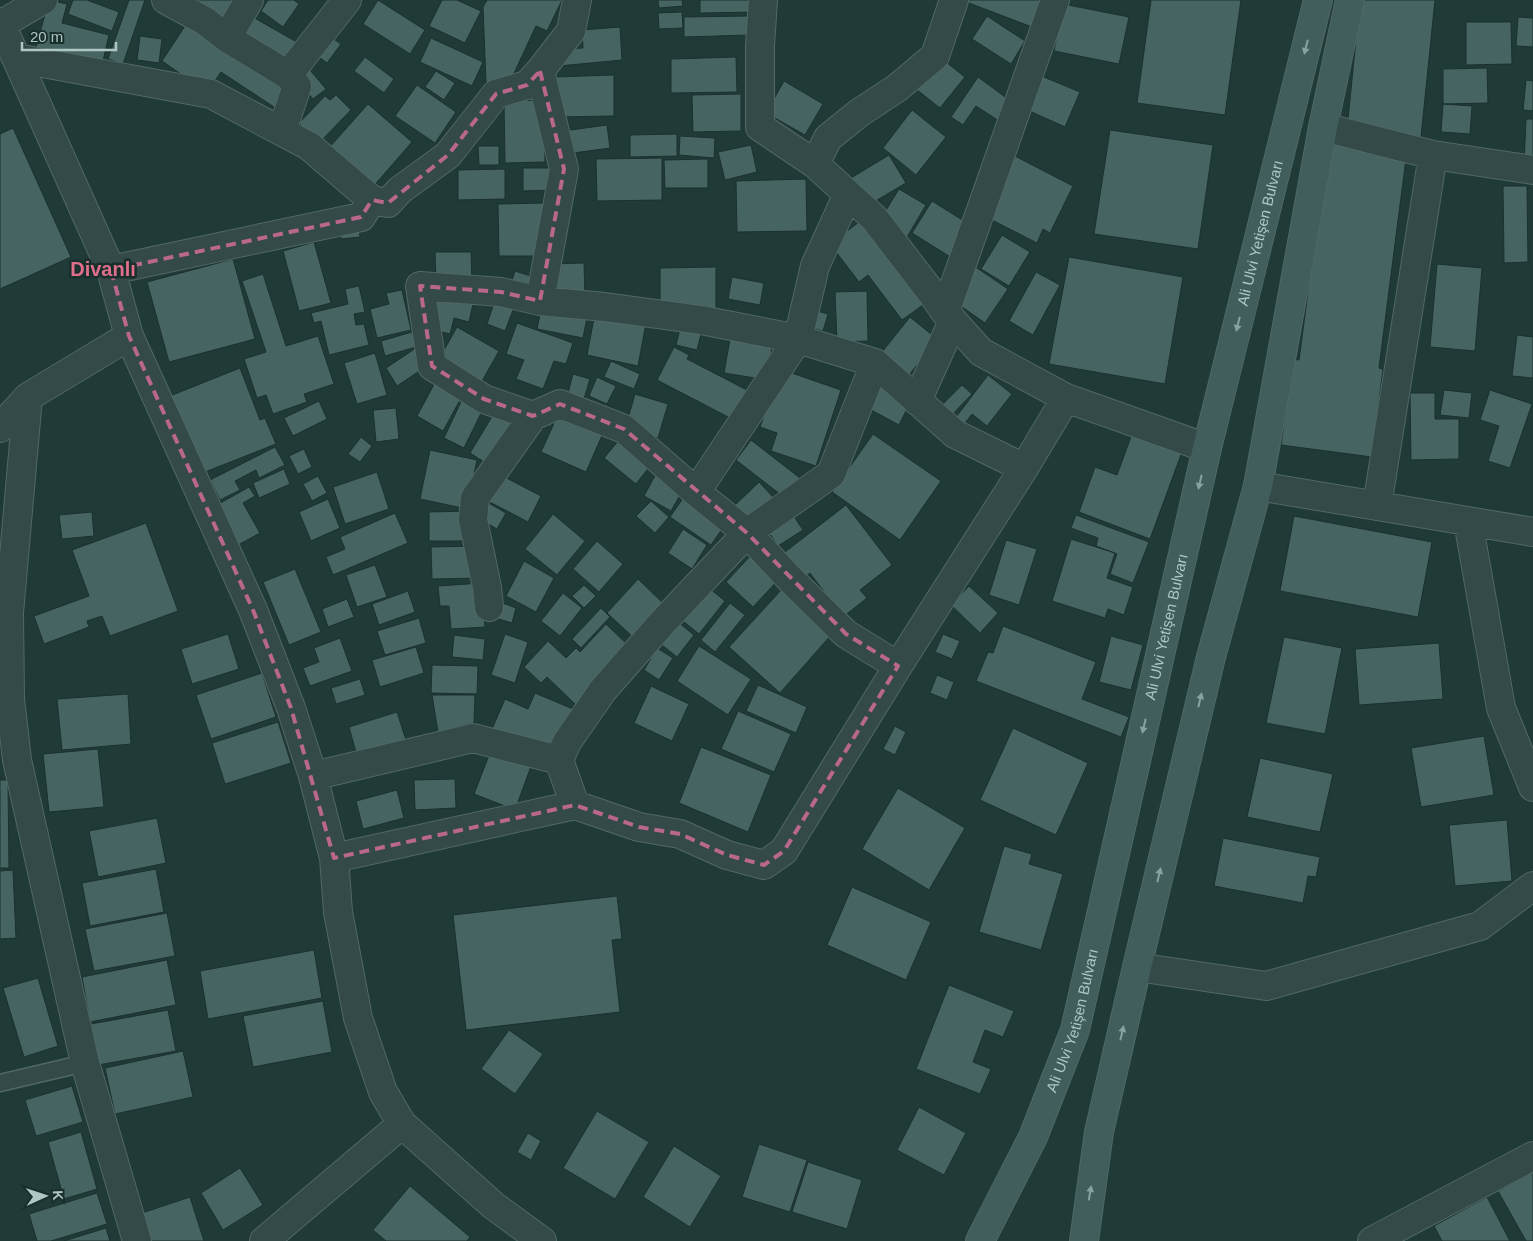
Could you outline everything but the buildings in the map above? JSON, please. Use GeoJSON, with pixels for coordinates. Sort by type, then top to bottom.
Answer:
{"type":"FeatureCollection","features":[{"type":"Feature","properties":{"kind":"main road","name":"Ali Ulvi Yetişen Bulvarı"},"geometry":{"type":"LineString","coordinates":[[980,1241],[1033,1138],[1075,1030],[1207,448],[1318,0]]}},
{"type":"Feature","properties":{"kind":"main road"},"geometry":{"type":"LineString","coordinates":[[1084,1241],[1099,1132],[1137,967],[1210,657],[1258,486],[1322,127],[1350,0]]}},
{"type":"Feature","properties":{"kind":"street"},"geometry":{"type":"LineString","coordinates":[[43,0],[0,24],[111,270],[129,336],[253,610],[291,708],[313,776],[334,858],[338,912],[358,1018],[383,1092],[402,1124],[494,1206],[542,1241]]}},
{"type":"Feature","properties":{"kind":"street"},"geometry":{"type":"LineString","coordinates":[[166,0],[205,21],[227,38],[288,75],[297,86],[282,131]]}},
{"type":"Feature","properties":{"kind":"street"},"geometry":{"type":"LineString","coordinates":[[227,38],[249,0]]}},
{"type":"Feature","properties":{"kind":"street"},"geometry":{"type":"LineString","coordinates":[[288,75],[346,0]]}},
{"type":"Feature","properties":{"kind":"street"},"geometry":{"type":"LineString","coordinates":[[16,58],[211,94],[309,146],[372,200],[388,203],[400,190],[448,155],[496,94],[526,85],[540,71],[571,31],[577,0]]}},
{"type":"Feature","properties":{"kind":"street"},"geometry":{"type":"LineString","coordinates":[[763,0],[760,46],[760,127],[815,164],[874,218],[949,317],[981,352],[1066,398],[1207,448]]}},
{"type":"Feature","properties":{"kind":"street"},"geometry":{"type":"LineString","coordinates":[[815,164],[828,138],[859,113],[896,88],[935,56],[954,0]]}},
{"type":"Feature","properties":{"kind":"street"},"geometry":{"type":"LineString","coordinates":[[916,401],[949,317],[1055,0]]}},
{"type":"Feature","properties":{"kind":"street"},"geometry":{"type":"LineString","coordinates":[[540,71],[564,170],[540,301]]}},
{"type":"Feature","properties":{"kind":"street"},"geometry":{"type":"LineString","coordinates":[[1322,127],[1433,155],[1533,170]]}},
{"type":"Feature","properties":{"kind":"street"},"geometry":{"type":"LineString","coordinates":[[1377,506],[1433,155]]}},
{"type":"Feature","properties":{"kind":"street"},"geometry":{"type":"LineString","coordinates":[[696,492],[798,339],[815,266],[848,194]]}},
{"type":"Feature","properties":{"kind":"street"},"geometry":{"type":"LineString","coordinates":[[111,270],[361,217],[372,200]]}},
{"type":"Feature","properties":{"kind":"street"},"geometry":{"type":"LineString","coordinates":[[534,416],[484,399],[432,366],[420,286],[501,292],[540,301],[605,307],[701,320],[798,339],[875,363],[955,434],[1024,468]]}},
{"type":"Feature","properties":{"kind":"street"},"geometry":{"type":"LineString","coordinates":[[0,428],[28,397],[129,336]]}},
{"type":"Feature","properties":{"kind":"street"},"geometry":{"type":"LineString","coordinates":[[575,805],[559,760],[567,742],[603,690],[662,623],[747,533],[831,474],[875,363]]}},
{"type":"Feature","properties":{"kind":"street"},"geometry":{"type":"LineString","coordinates":[[28,397],[9,613],[9,760],[85,1063],[138,1241]]}},
{"type":"Feature","properties":{"kind":"street"},"geometry":{"type":"LineString","coordinates":[[334,858],[575,805],[639,827],[680,834],[727,855],[764,866],[784,851],[1066,398]]}},
{"type":"Feature","properties":{"kind":"street"},"geometry":{"type":"LineString","coordinates":[[489,607],[487,587],[473,520],[475,498],[534,416],[560,404],[624,429],[696,492],[747,533],[789,578],[846,634],[898,666]]}},
{"type":"Feature","properties":{"kind":"street"},"geometry":{"type":"LineString","coordinates":[[1258,486],[1533,532]]}},
{"type":"Feature","properties":{"kind":"street"},"geometry":{"type":"LineString","coordinates":[[1468,521],[1500,708],[1533,787]]}},
{"type":"Feature","properties":{"kind":"street"},"geometry":{"type":"LineString","coordinates":[[313,776],[473,738],[559,760]]}},
{"type":"Feature","properties":{"kind":"street"},"geometry":{"type":"LineString","coordinates":[[1137,967],[1266,986],[1480,926],[1533,886]]}},
{"type":"Feature","properties":{"kind":"street"},"geometry":{"type":"LineString","coordinates":[[264,1241],[402,1124]]}},
{"type":"Feature","properties":{"kind":"street"},"geometry":{"type":"LineString","coordinates":[[1372,1241],[1533,1156]]}},
{"type":"Feature","properties":{"kind":"lane"},"geometry":{"type":"LineString","coordinates":[[0,1083],[85,1063]]}},
{"type":"Feature","properties":{"kind":"highlighted area"},"geometry":{"type":"Polygon","coordinates":[[[540,71],[564,169],[540,301],[501,292],[420,286],[432,366],[484,399],[533,416],[560,404],[624,429],[747,533],[846,634],[898,666],[784,851],[764,865],[727,855],[680,834],[639,827],[575,805],[334,858],[291,708],[253,610],[129,336],[111,270],[361,217],[372,200],[388,203],[448,155],[496,94],[527,85],[540,71]]]}},
{"type":"Feature","properties":{"kind":"district","name":"Divanlı"},"geometry":{"type":"Point","coordinates":[103,269]}}]}
